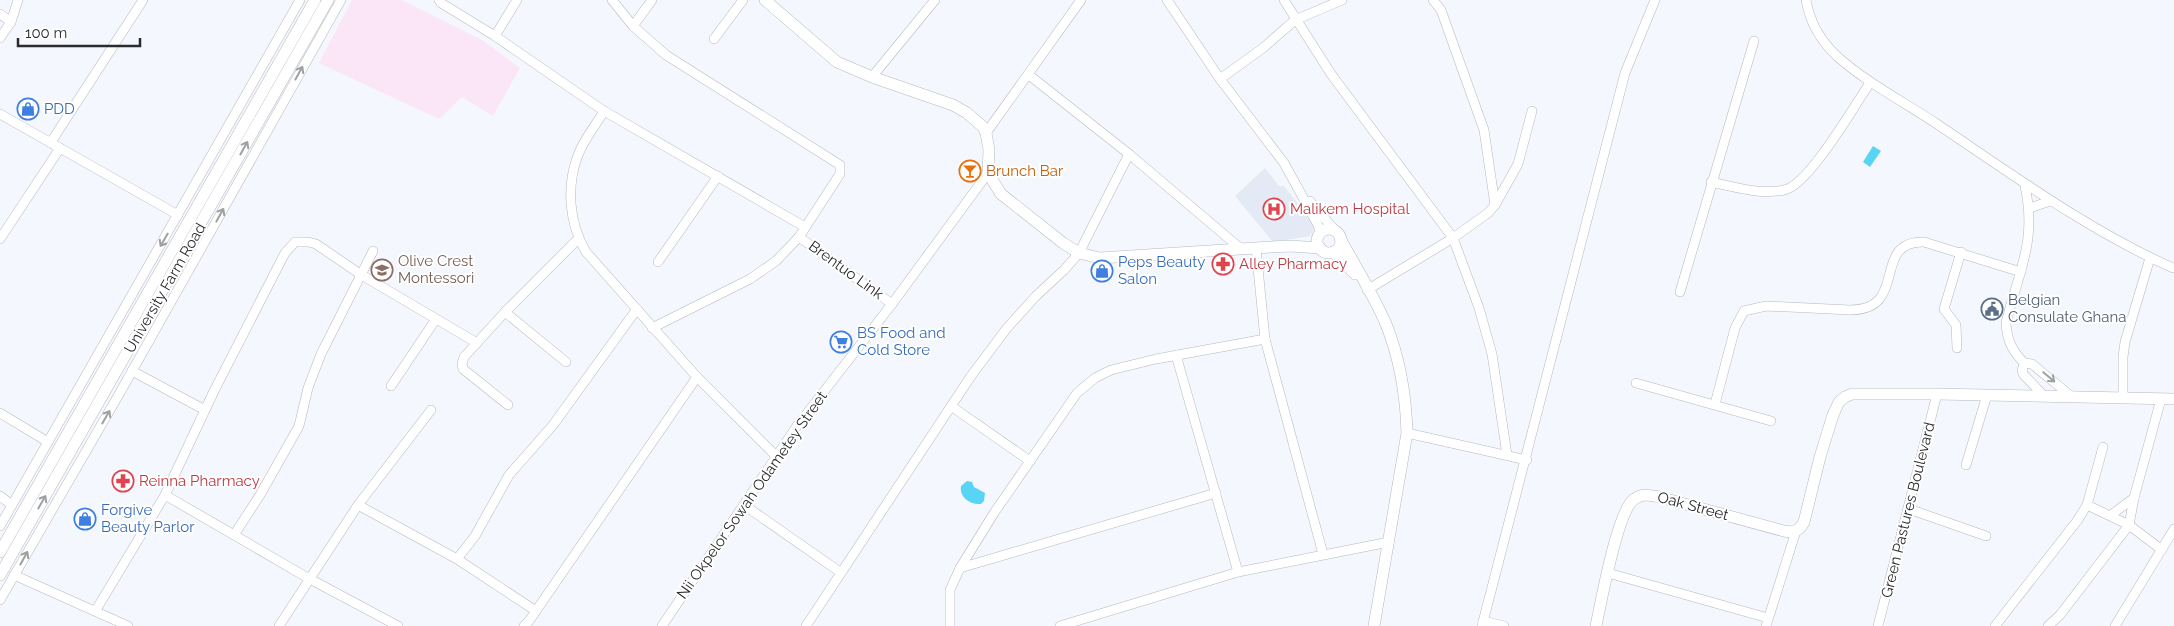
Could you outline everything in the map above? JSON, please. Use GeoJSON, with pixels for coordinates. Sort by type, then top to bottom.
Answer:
{"type":"FeatureCollection","features":[{"type":"Feature","properties":{"kind":"street"},"geometry":{"type":"LineString","coordinates":[[0,38],[11,22],[18,0]]}},
{"type":"Feature","properties":{"kind":"street"},"geometry":{"type":"LineString","coordinates":[[51,142],[143,0]]}},
{"type":"Feature","properties":{"kind":"street"},"geometry":{"type":"LineString","coordinates":[[0,526],[300,0]]}},
{"type":"Feature","properties":{"kind":"street","name":"University Farm Road"},"geometry":{"type":"LineString","coordinates":[[0,552],[314,0]]}},
{"type":"Feature","properties":{"kind":"street","name":"University Farm Road"},"geometry":{"type":"LineString","coordinates":[[0,575],[328,0]]}},
{"type":"Feature","properties":{"kind":"street"},"geometry":{"type":"LineString","coordinates":[[0,600],[132,371],[341,0]]}},
{"type":"Feature","properties":{"kind":"street"},"geometry":{"type":"LineString","coordinates":[[439,0],[604,110],[805,227]]}},
{"type":"Feature","properties":{"kind":"street"},"geometry":{"type":"LineString","coordinates":[[495,36],[518,0]]}},
{"type":"Feature","properties":{"kind":"street"},"geometry":{"type":"LineString","coordinates":[[612,0],[633,26],[666,55],[840,165],[840,174],[799,237],[776,261],[750,279],[652,328]]}},
{"type":"Feature","properties":{"kind":"street"},"geometry":{"type":"LineString","coordinates":[[633,26],[652,0]]}},
{"type":"Feature","properties":{"kind":"street"},"geometry":{"type":"LineString","coordinates":[[714,39],[743,0]]}},
{"type":"Feature","properties":{"kind":"street"},"geometry":{"type":"LineString","coordinates":[[765,0],[837,62],[872,77],[961,108],[976,119],[986,133],[989,150],[988,172],[996,186],[1009,202],[1055,238],[1078,253],[1100,258],[1290,246],[1320,240],[1332,230],[1339,235]]}},
{"type":"Feature","properties":{"kind":"street"},"geometry":{"type":"LineString","coordinates":[[872,77],[935,0]]}},
{"type":"Feature","properties":{"kind":"street"},"geometry":{"type":"LineString","coordinates":[[986,133],[1081,0]]}},
{"type":"Feature","properties":{"kind":"street"},"geometry":{"type":"LineString","coordinates":[[1168,0],[1220,79],[1284,163],[1300,190],[1326,253],[1334,252],[1339,248],[1339,235]]}},
{"type":"Feature","properties":{"kind":"street"},"geometry":{"type":"LineString","coordinates":[[1284,0],[1331,74],[1453,238],[1479,308],[1492,354],[1507,455]]}},
{"type":"Feature","properties":{"kind":"street"},"geometry":{"type":"LineString","coordinates":[[1220,79],[1263,48],[1295,20],[1342,0]]}},
{"type":"Feature","properties":{"kind":"street"},"geometry":{"type":"LineString","coordinates":[[1433,0],[1441,10],[1484,130],[1495,205]]}},
{"type":"Feature","properties":{"kind":"street"},"geometry":{"type":"LineString","coordinates":[[1504,626],[1482,624],[1625,74],[1655,0]]}},
{"type":"Feature","properties":{"kind":"street"},"geometry":{"type":"LineString","coordinates":[[1806,0],[1811,20],[1822,38],[1838,58],[1870,83],[1922,114],[2050,202],[2150,258],[2172,268]]}},
{"type":"Feature","properties":{"kind":"street"},"geometry":{"type":"LineString","coordinates":[[0,14],[11,22]]}},
{"type":"Feature","properties":{"kind":"street"},"geometry":{"type":"LineString","coordinates":[[1680,292],[1754,40]]}},
{"type":"Feature","properties":{"kind":"street"},"geometry":{"type":"LineString","coordinates":[[1029,74],[1129,154],[1240,248]]}},
{"type":"Feature","properties":{"kind":"street"},"geometry":{"type":"LineString","coordinates":[[1711,182],[1769,192],[1786,190],[1796,184],[1819,158],[1870,83]]}},
{"type":"Feature","properties":{"kind":"street"},"geometry":{"type":"LineString","coordinates":[[604,110],[579,154],[572,181],[570,207],[578,239],[586,252],[652,328],[697,377],[777,457]]}},
{"type":"Feature","properties":{"kind":"street"},"geometry":{"type":"LineString","coordinates":[[1365,286],[1453,238],[1488,213],[1495,205],[1518,164],[1532,111]]}},
{"type":"Feature","properties":{"kind":"street"},"geometry":{"type":"LineString","coordinates":[[0,114],[178,215]]}},
{"type":"Feature","properties":{"kind":"street"},"geometry":{"type":"LineString","coordinates":[[0,239],[60,148]]}},
{"type":"Feature","properties":{"kind":"street"},"geometry":{"type":"LineString","coordinates":[[806,626],[951,406],[1006,328],[1064,270],[1078,253],[1129,154]]}},
{"type":"Feature","properties":{"kind":"street","name":"Nii Okpelor Sowah Odametey Street"},"geometry":{"type":"LineString","coordinates":[[662,626],[797,426],[892,304],[988,172]]}},
{"type":"Feature","properties":{"kind":"street"},"geometry":{"type":"LineString","coordinates":[[658,262],[718,176]]}},
{"type":"Feature","properties":{"kind":"street"},"geometry":{"type":"LineString","coordinates":[[2025,186],[2030,208],[2029,242],[2006,323],[2007,337],[2012,349],[2024,363],[2032,364],[2072,397]]}},
{"type":"Feature","properties":{"kind":"street"},"geometry":{"type":"LineString","coordinates":[[1300,190],[1339,235],[1386,324],[1396,355],[1406,402],[1407,433],[1374,626]]}},
{"type":"Feature","properties":{"kind":"street"},"geometry":{"type":"LineString","coordinates":[[2030,208],[2050,202]]}},
{"type":"Feature","properties":{"kind":"street","name":"Brentuo Link"},"geometry":{"type":"LineString","coordinates":[[799,237],[892,304]]}},
{"type":"Feature","properties":{"kind":"street"},"geometry":{"type":"LineString","coordinates":[[508,405],[463,369],[464,357],[505,312],[578,239]]}},
{"type":"Feature","properties":{"kind":"street"},"geometry":{"type":"LineString","coordinates":[[96,610],[165,495],[205,410],[285,253],[295,242],[316,244],[360,274],[476,343]]}},
{"type":"Feature","properties":{"kind":"street"},"geometry":{"type":"LineString","coordinates":[[1715,404],[1735,328],[1744,311],[1766,306],[1863,310],[1871,308],[1883,296],[1893,261],[1903,246],[1913,242],[1924,242],[1961,252],[2021,272]]}},
{"type":"Feature","properties":{"kind":"street"},"geometry":{"type":"LineString","coordinates":[[1256,248],[1265,339],[1323,554]]}},
{"type":"Feature","properties":{"kind":"street"},"geometry":{"type":"LineString","coordinates":[[234,536],[260,495],[299,426],[308,388],[321,354],[373,251]]}},
{"type":"Feature","properties":{"kind":"street"},"geometry":{"type":"LineString","coordinates":[[1334,252],[1365,286]]}},
{"type":"Feature","properties":{"kind":"street"},"geometry":{"type":"LineString","coordinates":[[1958,348],[1956,325],[1944,309],[1961,252]]}},
{"type":"Feature","properties":{"kind":"street"},"geometry":{"type":"LineString","coordinates":[[2123,398],[2122,357],[2150,258]]}},
{"type":"Feature","properties":{"kind":"street"},"geometry":{"type":"LineString","coordinates":[[457,559],[479,529],[509,475],[553,425],[637,309]]}},
{"type":"Feature","properties":{"kind":"street"},"geometry":{"type":"LineString","coordinates":[[505,312],[566,362]]}},
{"type":"Feature","properties":{"kind":"street"},"geometry":{"type":"LineString","coordinates":[[391,386],[436,319]]}},
{"type":"Feature","properties":{"kind":"street"},"geometry":{"type":"LineString","coordinates":[[950,626],[950,590],[960,568],[994,513],[1077,393],[1095,378],[1111,370],[1176,355],[1265,339]]}},
{"type":"Feature","properties":{"kind":"street"},"geometry":{"type":"LineString","coordinates":[[1176,355],[1238,572]]}},
{"type":"Feature","properties":{"kind":"street"},"geometry":{"type":"LineString","coordinates":[[2024,363],[2022,372],[2044,396]]}},
{"type":"Feature","properties":{"kind":"street"},"geometry":{"type":"LineString","coordinates":[[132,371],[205,410]]}},
{"type":"Feature","properties":{"kind":"street"},"geometry":{"type":"LineString","coordinates":[[530,624],[536,611],[697,377]]}},
{"type":"Feature","properties":{"kind":"street"},"geometry":{"type":"LineString","coordinates":[[1636,382],[1771,421]]}},
{"type":"Feature","properties":{"kind":"street"},"geometry":{"type":"LineString","coordinates":[[1608,574],[1767,622],[1796,531],[1804,522],[1820,456],[1839,402],[1852,394],[2174,399]]}},
{"type":"Feature","properties":{"kind":"street","name":"Green Pastures Boulevard"},"geometry":{"type":"LineString","coordinates":[[1878,626],[1937,394]]}},
{"type":"Feature","properties":{"kind":"street"},"geometry":{"type":"LineString","coordinates":[[1966,465],[1987,395]]}},
{"type":"Feature","properties":{"kind":"street"},"geometry":{"type":"LineString","coordinates":[[2048,626],[2060,614],[2129,525],[2134,498],[2161,399]]}},
{"type":"Feature","properties":{"kind":"street"},"geometry":{"type":"LineString","coordinates":[[951,406],[1030,460]]}},
{"type":"Feature","properties":{"kind":"street"},"geometry":{"type":"LineString","coordinates":[[279,626],[308,578],[358,505],[430,410]]}},
{"type":"Feature","properties":{"kind":"street"},"geometry":{"type":"LineString","coordinates":[[0,413],[48,442]]}},
{"type":"Feature","properties":{"kind":"street"},"geometry":{"type":"LineString","coordinates":[[1407,433],[1526,460]]}},
{"type":"Feature","properties":{"kind":"street"},"geometry":{"type":"LineString","coordinates":[[1995,626],[2077,521],[2087,505],[2103,446]]}},
{"type":"Feature","properties":{"kind":"street"},"geometry":{"type":"LineString","coordinates":[[960,568],[1216,493]]}},
{"type":"Feature","properties":{"kind":"street"},"geometry":{"type":"LineString","coordinates":[[165,495],[308,578],[398,626]]}},
{"type":"Feature","properties":{"kind":"street","name":"Oak Street"},"geometry":{"type":"LineString","coordinates":[[1596,626],[1617,536],[1628,506],[1640,495],[1659,497],[1784,530],[1796,531]]}},
{"type":"Feature","properties":{"kind":"street"},"geometry":{"type":"LineString","coordinates":[[0,496],[12,505]]}},
{"type":"Feature","properties":{"kind":"street"},"geometry":{"type":"LineString","coordinates":[[2111,516],[2134,498]]}},
{"type":"Feature","properties":{"kind":"street"},"geometry":{"type":"LineString","coordinates":[[358,505],[457,559],[536,611]]}},
{"type":"Feature","properties":{"kind":"street"},"geometry":{"type":"LineString","coordinates":[[744,505],[840,572]]}},
{"type":"Feature","properties":{"kind":"street"},"geometry":{"type":"LineString","coordinates":[[2087,505],[2129,525],[2162,550]]}},
{"type":"Feature","properties":{"kind":"street"},"geometry":{"type":"LineString","coordinates":[[1908,509],[1986,536]]}},
{"type":"Feature","properties":{"kind":"street"},"geometry":{"type":"LineString","coordinates":[[2115,626],[2174,529]]}},
{"type":"Feature","properties":{"kind":"street"},"geometry":{"type":"LineString","coordinates":[[1066,625],[1238,572],[1389,542]]}},
{"type":"Feature","properties":{"kind":"street"},"geometry":{"type":"LineString","coordinates":[[14,575],[96,610],[128,626]]}},
{"type":"Feature","properties":{"kind":"shaded area"},"geometry":{"type":"Polygon","coordinates":[[[352,0],[402,0],[482,40],[520,68],[493,116],[462,97],[439,119],[319,63],[352,0]]]}},
{"type":"Feature","properties":{"kind":"shaded area","name":"Malikem Hospital"},"geometry":{"type":"Polygon","coordinates":[[[1265,168],[1279,186],[1284,186],[1313,223],[1314,229],[1310,236],[1273,242],[1235,196],[1265,168]]]}},
{"type":"Feature","properties":{"kind":"water"},"geometry":{"type":"Polygon","coordinates":[[[1873,146],[1881,151],[1870,167],[1863,162],[1873,146]]]}},
{"type":"Feature","properties":{"kind":"water"},"geometry":{"type":"Polygon","coordinates":[[[967,481],[972,482],[974,487],[985,493],[984,501],[981,504],[969,502],[962,494],[961,486],[967,481]]]}},
{"type":"Feature","properties":{"kind":"place","name":"PDD"},"geometry":{"type":"Point","coordinates":[28,109]}},
{"type":"Feature","properties":{"kind":"place","name":"Brunch Bar"},"geometry":{"type":"Point","coordinates":[970,171]}},
{"type":"Feature","properties":{"kind":"place","name":"Malikem Hospital"},"geometry":{"type":"Point","coordinates":[1274,209]}},
{"type":"Feature","properties":{"kind":"place","name":"Alley Pharmacy"},"geometry":{"type":"Point","coordinates":[1223,264]}},
{"type":"Feature","properties":{"kind":"place","name":"Olive Crest Montessori"},"geometry":{"type":"Point","coordinates":[382,270]}},
{"type":"Feature","properties":{"kind":"place","name":"Peps Beauty Salon"},"geometry":{"type":"Point","coordinates":[1102,271]}},
{"type":"Feature","properties":{"kind":"place","name":"Belgian Consulate Ghana"},"geometry":{"type":"Point","coordinates":[1992,309]}},
{"type":"Feature","properties":{"kind":"place","name":"BS Food and Cold Store"},"geometry":{"type":"Point","coordinates":[841,342]}},
{"type":"Feature","properties":{"kind":"place","name":"Reinna Pharmacy"},"geometry":{"type":"Point","coordinates":[123,481]}},
{"type":"Feature","properties":{"kind":"place","name":"Forgive Beauty Parlor"},"geometry":{"type":"Point","coordinates":[85,519]}}]}
